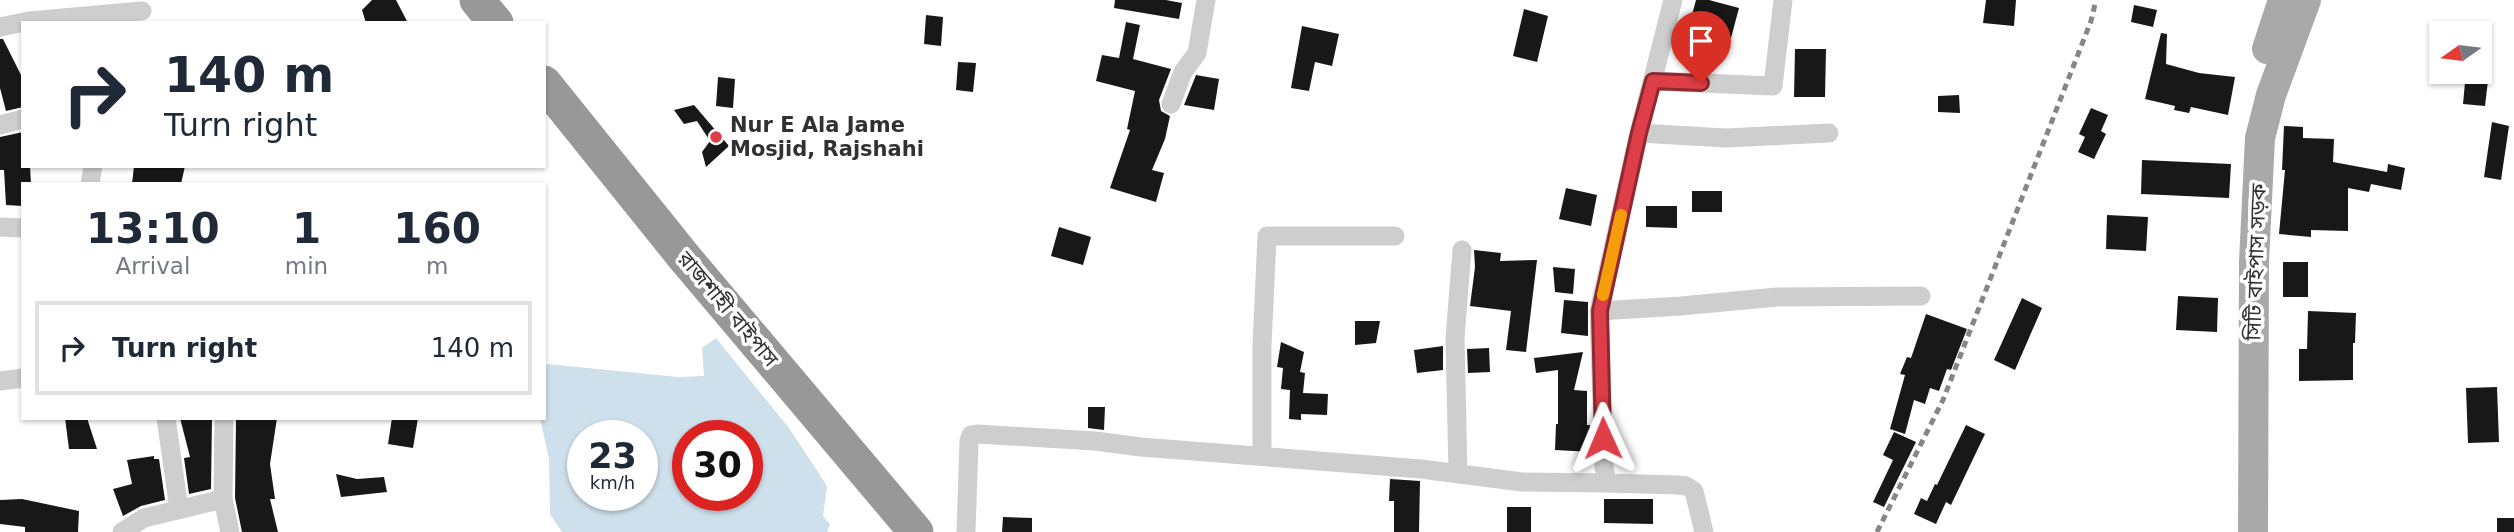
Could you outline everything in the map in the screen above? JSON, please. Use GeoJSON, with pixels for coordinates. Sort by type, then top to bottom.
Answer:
{"type":"FeatureCollection","features":[{"type":"Feature","properties":{"kind":"highway"},"geometry":{"type":"LineString","coordinates":[[477,0],[494,21]]}},
{"type":"Feature","properties":{"kind":"highway","name":"রাজশাহী বাইপাস"},"geometry":{"type":"LineString","coordinates":[[546,85],[684,257],[916,532]]}},
{"type":"Feature","properties":{"kind":"main road"},"geometry":{"type":"LineString","coordinates":[[2237,532],[2239,225],[2243,137],[2283,0]]}},
{"type":"Feature","properties":{"kind":"main road","name":"সিটি বাইপাস সড়ক"},"geometry":{"type":"LineString","coordinates":[[2253,532],[2254,262],[2260,138],[2272,95],[2306,0]]}},
{"type":"Feature","properties":{"kind":"street"},"geometry":{"type":"LineString","coordinates":[[1171,104],[1183,72],[1197,53],[1206,0]]}},
{"type":"Feature","properties":{"kind":"street"},"geometry":{"type":"LineString","coordinates":[[1607,483],[1604,467],[1600,311],[1639,133],[1673,0]]}},
{"type":"Feature","properties":{"kind":"street"},"geometry":{"type":"LineString","coordinates":[[1653,81],[1773,86],[1783,0]]}},
{"type":"Feature","properties":{"kind":"street"},"geometry":{"type":"LineString","coordinates":[[29,21],[142,11]]}},
{"type":"Feature","properties":{"kind":"street"},"geometry":{"type":"LineString","coordinates":[[0,27],[21,23]]}},
{"type":"Feature","properties":{"kind":"street"},"geometry":{"type":"LineString","coordinates":[[0,125],[21,120]]}},
{"type":"Feature","properties":{"kind":"street"},"geometry":{"type":"LineString","coordinates":[[1639,133],[1726,138],[1829,133]]}},
{"type":"Feature","properties":{"kind":"street"},"geometry":{"type":"LineString","coordinates":[[0,227],[21,228]]}},
{"type":"Feature","properties":{"kind":"street"},"geometry":{"type":"LineString","coordinates":[[1262,456],[1262,346],[1267,236],[1395,236]]}},
{"type":"Feature","properties":{"kind":"street"},"geometry":{"type":"LineString","coordinates":[[1458,474],[1455,338],[1462,250]]}},
{"type":"Feature","properties":{"kind":"street"},"geometry":{"type":"LineString","coordinates":[[1600,311],[1777,297],[1921,296]]}},
{"type":"Feature","properties":{"kind":"street"},"geometry":{"type":"LineString","coordinates":[[0,381],[21,378]]}},
{"type":"Feature","properties":{"kind":"street"},"geometry":{"type":"LineString","coordinates":[[166,420],[179,509]]}},
{"type":"Feature","properties":{"kind":"street"},"geometry":{"type":"LineString","coordinates":[[224,420],[223,499],[230,532]]}},
{"type":"Feature","properties":{"kind":"street"},"geometry":{"type":"LineString","coordinates":[[966,532],[971,435],[1055,438],[1522,482],[1686,486],[1694,491],[1699,502],[1704,532]]}},
{"type":"Feature","properties":{"kind":"street"},"geometry":{"type":"LineString","coordinates":[[122,532],[144,518],[223,499]]}},
{"type":"Feature","properties":{"kind":"water"},"geometry":{"type":"Polygon","coordinates":[[[716,338],[789,428],[827,486],[823,516],[830,524],[827,532],[562,532],[550,514],[549,459],[540,420],[546,420],[547,364],[678,377],[704,376],[702,348],[716,338]]]}},
{"type":"Feature","properties":{"kind":"building"},"geometry":{"type":"Polygon","coordinates":[[[372,0],[396,0],[407,21],[365,21],[362,10],[372,0]]]}},
{"type":"Feature","properties":{"kind":"building"},"geometry":{"type":"Polygon","coordinates":[[[1115,0],[1166,0],[1182,3],[1179,19],[1114,8],[1115,0]]]}},
{"type":"Feature","properties":{"kind":"building"},"geometry":{"type":"Polygon","coordinates":[[[1696,0],[1709,0],[1739,8],[1731,38],[1689,26],[1696,0]]]}},
{"type":"Feature","properties":{"kind":"building"},"geometry":{"type":"Polygon","coordinates":[[[1986,0],[2016,0],[2014,26],[1983,23],[1986,0]]]}},
{"type":"Feature","properties":{"kind":"building"},"geometry":{"type":"Polygon","coordinates":[[[2134,5],[2157,10],[2153,27],[2131,22],[2134,5]]]}},
{"type":"Feature","properties":{"kind":"building"},"geometry":{"type":"Polygon","coordinates":[[[1524,9],[1548,16],[1537,62],[1513,56],[1524,9]]]}},
{"type":"Feature","properties":{"kind":"building"},"geometry":{"type":"Polygon","coordinates":[[[926,15],[943,17],[941,46],[924,44],[926,15]]]}},
{"type":"Feature","properties":{"kind":"building"},"geometry":{"type":"Polygon","coordinates":[[[1126,22],[1140,25],[1133,59],[1171,69],[1159,100],[1161,111],[1170,116],[1165,139],[1152,170],[1164,173],[1156,202],[1110,188],[1130,130],[1127,129],[1135,91],[1096,81],[1102,55],[1119,58],[1126,22]]]}},
{"type":"Feature","properties":{"kind":"building"},"geometry":{"type":"Polygon","coordinates":[[[1302,26],[1339,34],[1332,66],[1315,62],[1309,91],[1291,88],[1302,26]]]}},
{"type":"Feature","properties":{"kind":"building"},"geometry":{"type":"Polygon","coordinates":[[[2161,33],[2167,34],[2166,64],[2199,73],[2235,77],[2228,115],[2191,107],[2189,113],[2174,110],[2175,106],[2145,99],[2161,33]]]}},
{"type":"Feature","properties":{"kind":"building"},"geometry":{"type":"Polygon","coordinates":[[[0,39],[3,39],[21,75],[21,107],[6,111],[0,88],[0,39]]]}},
{"type":"Feature","properties":{"kind":"building"},"geometry":{"type":"Polygon","coordinates":[[[1795,49],[1826,49],[1825,97],[1794,97],[1795,49]]]}},
{"type":"Feature","properties":{"kind":"building"},"geometry":{"type":"Polygon","coordinates":[[[958,62],[976,63],[973,92],[956,90],[958,62]]]}},
{"type":"Feature","properties":{"kind":"building"},"geometry":{"type":"Polygon","coordinates":[[[1196,75],[1219,79],[1214,110],[1184,105],[1196,75]]]}},
{"type":"Feature","properties":{"kind":"building"},"geometry":{"type":"Polygon","coordinates":[[[718,77],[735,79],[733,108],[716,106],[718,77]]]}},
{"type":"Feature","properties":{"kind":"building"},"geometry":{"type":"Polygon","coordinates":[[[2465,84],[2488,84],[2485,106],[2463,104],[2465,84]]]}},
{"type":"Feature","properties":{"kind":"building"},"geometry":{"type":"Polygon","coordinates":[[[1959,95],[1960,113],[1938,112],[1938,96],[1959,95]]]}},
{"type":"Feature","properties":{"kind":"building","name":"Nur E Ala Jame Mosjid, Rajshahi"},"geometry":{"type":"Polygon","coordinates":[[[694,105],[729,146],[706,167],[702,152],[710,141],[697,121],[684,124],[674,110],[694,105]]]}},
{"type":"Feature","properties":{"kind":"building"},"geometry":{"type":"Polygon","coordinates":[[[2091,108],[2108,115],[2101,131],[2106,134],[2094,159],[2078,152],[2085,137],[2079,134],[2091,108]]]}},
{"type":"Feature","properties":{"kind":"building"},"geometry":{"type":"Polygon","coordinates":[[[2492,122],[2509,126],[2501,180],[2484,177],[2492,122]]]}},
{"type":"Feature","properties":{"kind":"building"},"geometry":{"type":"Polygon","coordinates":[[[2284,126],[2303,127],[2303,138],[2334,139],[2333,162],[2387,172],[2388,164],[2405,168],[2401,190],[2371,184],[2369,192],[2348,188],[2348,231],[2311,230],[2311,237],[2279,234],[2285,170],[2282,170],[2284,126]]]}},
{"type":"Feature","properties":{"kind":"building"},"geometry":{"type":"Polygon","coordinates":[[[21,132],[21,168],[30,168],[31,182],[21,182],[21,206],[6,205],[4,170],[0,170],[0,137],[21,132]]]}},
{"type":"Feature","properties":{"kind":"building"},"geometry":{"type":"Polygon","coordinates":[[[2142,160],[2231,164],[2229,198],[2141,194],[2142,160]]]}},
{"type":"Feature","properties":{"kind":"building"},"geometry":{"type":"Polygon","coordinates":[[[134,168],[185,168],[181,182],[132,182],[134,168]]]}},
{"type":"Feature","properties":{"kind":"building"},"geometry":{"type":"Polygon","coordinates":[[[1566,188],[1597,195],[1591,226],[1559,219],[1566,188]]]}},
{"type":"Feature","properties":{"kind":"building"},"geometry":{"type":"Polygon","coordinates":[[[1692,191],[1722,191],[1722,212],[1692,212],[1692,191]]]}},
{"type":"Feature","properties":{"kind":"building"},"geometry":{"type":"Polygon","coordinates":[[[1646,206],[1677,206],[1677,228],[1646,227],[1646,206]]]}},
{"type":"Feature","properties":{"kind":"building"},"geometry":{"type":"Polygon","coordinates":[[[2107,215],[2148,217],[2146,251],[2106,249],[2107,215]]]}},
{"type":"Feature","properties":{"kind":"building"},"geometry":{"type":"Polygon","coordinates":[[[1059,227],[1091,237],[1083,265],[1051,256],[1059,227]]]}},
{"type":"Feature","properties":{"kind":"building"},"geometry":{"type":"Polygon","coordinates":[[[1474,250],[1501,253],[1500,261],[1537,260],[1526,352],[1506,350],[1511,311],[1470,306],[1475,267],[1474,250]]]}},
{"type":"Feature","properties":{"kind":"building"},"geometry":{"type":"Polygon","coordinates":[[[2283,262],[2308,262],[2308,297],[2283,297],[2283,262]]]}},
{"type":"Feature","properties":{"kind":"building"},"geometry":{"type":"Polygon","coordinates":[[[1553,267],[1575,269],[1573,294],[1555,292],[1553,267]]]}},
{"type":"Feature","properties":{"kind":"building"},"geometry":{"type":"Polygon","coordinates":[[[2178,296],[2218,298],[2217,332],[2176,330],[2178,296]]]}},
{"type":"Feature","properties":{"kind":"building"},"geometry":{"type":"Polygon","coordinates":[[[2022,298],[2042,308],[2015,370],[1994,360],[2022,298]]]}},
{"type":"Feature","properties":{"kind":"building"},"geometry":{"type":"Polygon","coordinates":[[[1564,300],[1588,302],[1588,336],[1561,333],[1564,300]]]}},
{"type":"Feature","properties":{"kind":"building"},"geometry":{"type":"Polygon","coordinates":[[[2308,311],[2356,313],[2353,380],[2299,381],[2299,349],[2307,349],[2308,311]]]}},
{"type":"Feature","properties":{"kind":"building"},"geometry":{"type":"Polygon","coordinates":[[[1926,314],[1967,329],[1951,370],[1947,369],[1939,391],[1930,388],[1925,404],[1914,400],[1905,434],[1890,429],[1905,375],[1900,374],[1907,357],[1911,358],[1926,314]]]}},
{"type":"Feature","properties":{"kind":"building"},"geometry":{"type":"Polygon","coordinates":[[[1355,321],[1380,321],[1376,343],[1355,345],[1355,321]]]}},
{"type":"Feature","properties":{"kind":"building"},"geometry":{"type":"Polygon","coordinates":[[[1281,342],[1304,352],[1300,372],[1305,373],[1303,393],[1328,394],[1327,415],[1301,414],[1301,420],[1289,419],[1290,390],[1281,389],[1283,368],[1277,367],[1281,342]]]}},
{"type":"Feature","properties":{"kind":"building"},"geometry":{"type":"Polygon","coordinates":[[[1443,346],[1443,370],[1417,373],[1414,350],[1443,346]]]}},
{"type":"Feature","properties":{"kind":"building"},"geometry":{"type":"Polygon","coordinates":[[[1489,348],[1490,372],[1468,373],[1467,349],[1489,348]]]}},
{"type":"Feature","properties":{"kind":"building"},"geometry":{"type":"Polygon","coordinates":[[[1583,352],[1574,390],[1587,391],[1587,425],[1590,425],[1591,452],[1555,450],[1558,370],[1536,373],[1534,358],[1583,352]]]}},
{"type":"Feature","properties":{"kind":"building"},"geometry":{"type":"Polygon","coordinates":[[[2497,387],[2499,442],[2468,443],[2466,388],[2497,387]]]}},
{"type":"Feature","properties":{"kind":"building"},"geometry":{"type":"Polygon","coordinates":[[[1088,407],[1105,407],[1104,430],[1088,428],[1088,407]]]}},
{"type":"Feature","properties":{"kind":"building"},"geometry":{"type":"Polygon","coordinates":[[[65,420],[88,420],[97,449],[69,449],[65,420]]]}},
{"type":"Feature","properties":{"kind":"building"},"geometry":{"type":"Polygon","coordinates":[[[181,420],[212,420],[211,489],[189,494],[184,458],[190,457],[181,420]]]}},
{"type":"Feature","properties":{"kind":"building"},"geometry":{"type":"Polygon","coordinates":[[[236,420],[277,420],[270,464],[275,499],[270,499],[278,532],[242,532],[235,498],[236,420]]]}},
{"type":"Feature","properties":{"kind":"building"},"geometry":{"type":"Polygon","coordinates":[[[392,420],[418,420],[413,448],[388,444],[392,420]]]}},
{"type":"Feature","properties":{"kind":"building"},"geometry":{"type":"Polygon","coordinates":[[[1966,425],[1985,434],[1951,505],[1946,502],[1936,524],[1914,514],[1921,498],[1927,501],[1935,484],[1937,485],[1966,425]]]}},
{"type":"Feature","properties":{"kind":"building"},"geometry":{"type":"Polygon","coordinates":[[[1894,432],[1916,442],[1884,507],[1873,502],[1893,460],[1883,455],[1894,432]]]}},
{"type":"Feature","properties":{"kind":"building"},"geometry":{"type":"Polygon","coordinates":[[[154,456],[154,459],[159,459],[165,500],[141,506],[123,516],[113,489],[132,484],[127,460],[154,456]]]}},
{"type":"Feature","properties":{"kind":"building"},"geometry":{"type":"Polygon","coordinates":[[[336,474],[357,479],[384,477],[387,492],[341,497],[336,474]]]}},
{"type":"Feature","properties":{"kind":"building"},"geometry":{"type":"Polygon","coordinates":[[[1390,479],[1420,481],[1419,532],[1394,532],[1394,501],[1389,501],[1390,479]]]}},
{"type":"Feature","properties":{"kind":"building"},"geometry":{"type":"Polygon","coordinates":[[[22,499],[79,511],[78,532],[25,532],[25,527],[0,524],[0,500],[22,499]]]}},
{"type":"Feature","properties":{"kind":"building"},"geometry":{"type":"Polygon","coordinates":[[[1604,499],[1653,499],[1653,524],[1604,523],[1604,499]]]}},
{"type":"Feature","properties":{"kind":"building"},"geometry":{"type":"Polygon","coordinates":[[[1507,507],[1531,507],[1531,532],[1507,532],[1507,507]]]}},
{"type":"Feature","properties":{"kind":"building"},"geometry":{"type":"Polygon","coordinates":[[[1003,517],[1032,518],[1032,532],[1002,532],[1003,517]]]}},
{"type":"Feature","properties":{"kind":"building"},"geometry":{"type":"Polygon","coordinates":[[[2497,518],[2514,518],[2514,532],[2497,532],[2497,518]]]}},
{"type":"Feature","properties":{"kind":"railway"},"geometry":{"type":"LineString","coordinates":[[1877,532],[1943,400],[2091,21],[2096,0]]}},
{"type":"Feature","properties":{"kind":"slow traffic"},"geometry":{"type":"LineString","coordinates":[[1603,295],[1621,215]]}},
{"type":"Feature","properties":{"kind":"place","name":"Nur E Ala Jame Mosjid, Rajshahi"},"geometry":{"type":"Point","coordinates":[716,137]}},
{"type":"Feature","properties":{"kind":"route"},"geometry":{"type":"LineString","coordinates":[[1603,438],[1600,311],[1653,81],[1701,83]]}}]}
